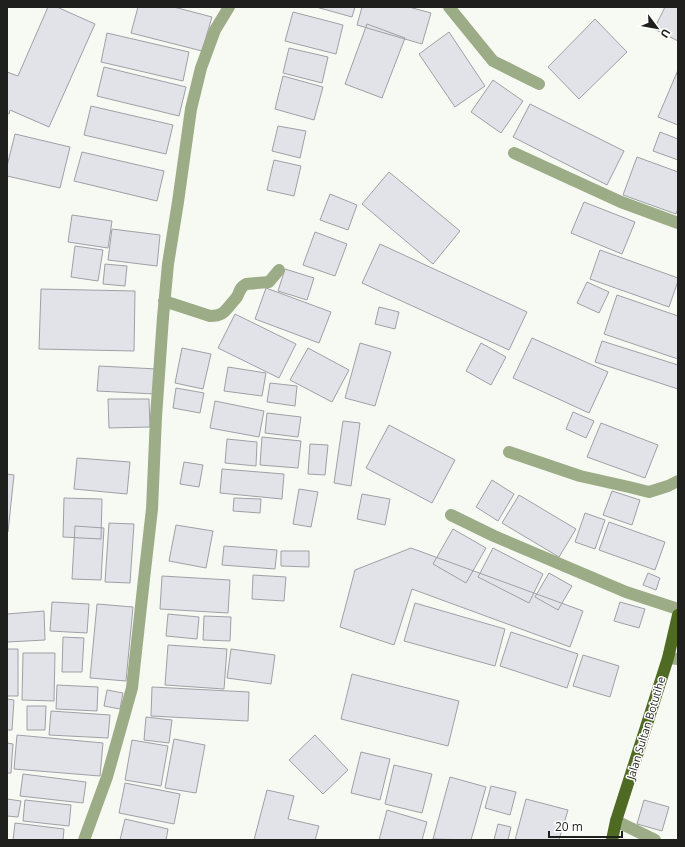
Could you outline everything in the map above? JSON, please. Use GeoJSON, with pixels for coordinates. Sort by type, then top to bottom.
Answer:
{"type":"FeatureCollection","features":[{"type":"Feature","properties":{"kind":"main road","name":"Jalan Sultan Botutihe"},"geometry":{"type":"LineString","coordinates":[[612,840],[616,821],[673,659],[678,615]]}},
{"type":"Feature","properties":{"kind":"street"},"geometry":{"type":"LineString","coordinates":[[84,840],[107,777],[132,688],[152,509],[156,417],[164,302],[190,108],[201,68],[215,30],[229,7]]}},
{"type":"Feature","properties":{"kind":"street"},"geometry":{"type":"LineString","coordinates":[[449,7],[493,61],[539,84]]}},
{"type":"Feature","properties":{"kind":"street"},"geometry":{"type":"LineString","coordinates":[[514,153],[621,202],[678,223]]}},
{"type":"Feature","properties":{"kind":"street"},"geometry":{"type":"LineString","coordinates":[[164,302],[210,316],[217,316],[224,312],[237,296],[242,286],[246,284],[269,282],[280,270]]}},
{"type":"Feature","properties":{"kind":"street"},"geometry":{"type":"LineString","coordinates":[[509,452],[580,476],[649,492],[678,481]]}},
{"type":"Feature","properties":{"kind":"street"},"geometry":{"type":"LineString","coordinates":[[451,515],[494,536],[626,592],[678,610]]}},
{"type":"Feature","properties":{"kind":"street"},"geometry":{"type":"LineString","coordinates":[[616,821],[655,840]]}},
{"type":"Feature","properties":{"kind":"building"},"geometry":{"type":"Polygon","coordinates":[[[48,7],[57,7],[95,24],[49,127],[10,110],[9,114],[7,113],[7,72],[18,76],[48,7]]]}},
{"type":"Feature","properties":{"kind":"building"},"geometry":{"type":"Polygon","coordinates":[[[138,7],[174,7],[212,17],[202,51],[131,33],[138,7]]]}},
{"type":"Feature","properties":{"kind":"building"},"geometry":{"type":"Polygon","coordinates":[[[316,7],[355,7],[352,17],[316,7]]]}},
{"type":"Feature","properties":{"kind":"building"},"geometry":{"type":"Polygon","coordinates":[[[362,7],[409,7],[431,13],[422,44],[357,25],[362,7]]]}},
{"type":"Feature","properties":{"kind":"building"},"geometry":{"type":"Polygon","coordinates":[[[665,7],[678,7],[678,41],[654,29],[665,7]]]}},
{"type":"Feature","properties":{"kind":"building"},"geometry":{"type":"Polygon","coordinates":[[[293,12],[343,25],[336,54],[285,41],[293,12]]]}},
{"type":"Feature","properties":{"kind":"building"},"geometry":{"type":"Polygon","coordinates":[[[595,19],[627,52],[579,99],[548,67],[595,19]]]}},
{"type":"Feature","properties":{"kind":"building"},"geometry":{"type":"Polygon","coordinates":[[[367,24],[405,38],[382,98],[345,84],[367,24]]]}},
{"type":"Feature","properties":{"kind":"building"},"geometry":{"type":"Polygon","coordinates":[[[449,32],[485,86],[455,107],[419,54],[449,32]]]}},
{"type":"Feature","properties":{"kind":"building"},"geometry":{"type":"Polygon","coordinates":[[[107,33],[189,52],[183,81],[101,62],[107,33]]]}},
{"type":"Feature","properties":{"kind":"building"},"geometry":{"type":"Polygon","coordinates":[[[289,48],[328,57],[322,83],[283,73],[289,48]]]}},
{"type":"Feature","properties":{"kind":"building"},"geometry":{"type":"Polygon","coordinates":[[[104,67],[186,87],[179,116],[97,96],[104,67]]]}},
{"type":"Feature","properties":{"kind":"building"},"geometry":{"type":"Polygon","coordinates":[[[678,70],[678,125],[658,117],[678,70]]]}},
{"type":"Feature","properties":{"kind":"building"},"geometry":{"type":"Polygon","coordinates":[[[283,76],[323,87],[314,120],[275,109],[283,76]]]}},
{"type":"Feature","properties":{"kind":"building"},"geometry":{"type":"Polygon","coordinates":[[[493,80],[523,101],[501,133],[471,112],[493,80]]]}},
{"type":"Feature","properties":{"kind":"building"},"geometry":{"type":"Polygon","coordinates":[[[530,104],[624,151],[607,185],[513,137],[530,104]]]}},
{"type":"Feature","properties":{"kind":"building"},"geometry":{"type":"Polygon","coordinates":[[[91,106],[173,125],[166,154],[84,135],[91,106]]]}},
{"type":"Feature","properties":{"kind":"building"},"geometry":{"type":"Polygon","coordinates":[[[278,126],[306,131],[300,158],[272,151],[278,126]]]}},
{"type":"Feature","properties":{"kind":"building"},"geometry":{"type":"Polygon","coordinates":[[[660,132],[678,139],[678,160],[653,151],[660,132]]]}},
{"type":"Feature","properties":{"kind":"building"},"geometry":{"type":"Polygon","coordinates":[[[15,134],[70,147],[60,188],[7,176],[7,166],[15,134]]]}},
{"type":"Feature","properties":{"kind":"building"},"geometry":{"type":"Polygon","coordinates":[[[82,152],[164,171],[157,201],[74,181],[82,152]]]}},
{"type":"Feature","properties":{"kind":"building"},"geometry":{"type":"Polygon","coordinates":[[[637,157],[678,172],[678,208],[676,214],[623,195],[637,157]]]}},
{"type":"Feature","properties":{"kind":"building"},"geometry":{"type":"Polygon","coordinates":[[[274,160],[301,166],[294,196],[267,190],[274,160]]]}},
{"type":"Feature","properties":{"kind":"building"},"geometry":{"type":"Polygon","coordinates":[[[389,172],[460,231],[433,264],[362,204],[389,172]]]}},
{"type":"Feature","properties":{"kind":"building"},"geometry":{"type":"Polygon","coordinates":[[[330,194],[357,205],[348,230],[320,220],[330,194]]]}},
{"type":"Feature","properties":{"kind":"building"},"geometry":{"type":"Polygon","coordinates":[[[584,202],[635,222],[622,254],[571,233],[584,202]]]}},
{"type":"Feature","properties":{"kind":"building"},"geometry":{"type":"Polygon","coordinates":[[[72,215],[112,221],[108,248],[68,242],[72,215]]]}},
{"type":"Feature","properties":{"kind":"building"},"geometry":{"type":"Polygon","coordinates":[[[112,229],[160,235],[157,266],[108,260],[112,229]]]}},
{"type":"Feature","properties":{"kind":"building"},"geometry":{"type":"Polygon","coordinates":[[[315,232],[347,244],[335,276],[303,265],[315,232]]]}},
{"type":"Feature","properties":{"kind":"building"},"geometry":{"type":"Polygon","coordinates":[[[380,244],[527,312],[509,350],[362,283],[380,244]]]}},
{"type":"Feature","properties":{"kind":"building"},"geometry":{"type":"Polygon","coordinates":[[[75,246],[103,250],[98,281],[71,277],[75,246]]]}},
{"type":"Feature","properties":{"kind":"building"},"geometry":{"type":"Polygon","coordinates":[[[600,250],[678,278],[669,307],[590,279],[600,250]]]}},
{"type":"Feature","properties":{"kind":"building"},"geometry":{"type":"Polygon","coordinates":[[[105,264],[127,266],[125,286],[103,284],[105,264]]]}},
{"type":"Feature","properties":{"kind":"building"},"geometry":{"type":"Polygon","coordinates":[[[285,269],[314,278],[307,300],[278,291],[285,269]]]}},
{"type":"Feature","properties":{"kind":"building"},"geometry":{"type":"Polygon","coordinates":[[[587,282],[609,292],[599,313],[577,303],[587,282]]]}},
{"type":"Feature","properties":{"kind":"building"},"geometry":{"type":"Polygon","coordinates":[[[266,288],[331,312],[319,343],[255,319],[266,288]]]}},
{"type":"Feature","properties":{"kind":"building"},"geometry":{"type":"Polygon","coordinates":[[[41,289],[135,291],[134,351],[39,349],[41,289]]]}},
{"type":"Feature","properties":{"kind":"building"},"geometry":{"type":"Polygon","coordinates":[[[617,295],[678,316],[678,359],[604,334],[617,295]]]}},
{"type":"Feature","properties":{"kind":"building"},"geometry":{"type":"Polygon","coordinates":[[[379,307],[399,312],[395,329],[375,324],[379,307]]]}},
{"type":"Feature","properties":{"kind":"building"},"geometry":{"type":"Polygon","coordinates":[[[235,314],[296,344],[279,378],[218,348],[235,314]]]}},
{"type":"Feature","properties":{"kind":"building"},"geometry":{"type":"Polygon","coordinates":[[[532,338],[608,372],[589,413],[513,378],[532,338]]]}},
{"type":"Feature","properties":{"kind":"building"},"geometry":{"type":"Polygon","coordinates":[[[602,341],[678,365],[678,389],[595,362],[602,341]]]}},
{"type":"Feature","properties":{"kind":"building"},"geometry":{"type":"Polygon","coordinates":[[[360,343],[391,352],[375,406],[345,398],[360,343]]]}},
{"type":"Feature","properties":{"kind":"building"},"geometry":{"type":"Polygon","coordinates":[[[481,343],[506,357],[491,385],[466,371],[481,343]]]}},
{"type":"Feature","properties":{"kind":"building"},"geometry":{"type":"Polygon","coordinates":[[[182,348],[211,354],[203,389],[175,383],[182,348]]]}},
{"type":"Feature","properties":{"kind":"building"},"geometry":{"type":"Polygon","coordinates":[[[308,348],[349,370],[332,402],[290,380],[308,348]]]}},
{"type":"Feature","properties":{"kind":"building"},"geometry":{"type":"Polygon","coordinates":[[[99,366],[157,369],[155,394],[97,391],[99,366]]]}},
{"type":"Feature","properties":{"kind":"building"},"geometry":{"type":"Polygon","coordinates":[[[228,367],[266,373],[262,396],[224,391],[228,367]]]}},
{"type":"Feature","properties":{"kind":"building"},"geometry":{"type":"Polygon","coordinates":[[[270,383],[297,386],[295,406],[267,402],[270,383]]]}},
{"type":"Feature","properties":{"kind":"building"},"geometry":{"type":"Polygon","coordinates":[[[176,388],[204,393],[200,413],[173,408],[176,388]]]}},
{"type":"Feature","properties":{"kind":"building"},"geometry":{"type":"Polygon","coordinates":[[[108,399],[149,399],[150,427],[109,428],[108,399]]]}},
{"type":"Feature","properties":{"kind":"building"},"geometry":{"type":"Polygon","coordinates":[[[215,401],[264,411],[259,437],[210,428],[215,401]]]}},
{"type":"Feature","properties":{"kind":"building"},"geometry":{"type":"Polygon","coordinates":[[[573,412],[594,421],[586,438],[566,429],[573,412]]]}},
{"type":"Feature","properties":{"kind":"building"},"geometry":{"type":"Polygon","coordinates":[[[267,413],[301,417],[298,437],[265,433],[267,413]]]}},
{"type":"Feature","properties":{"kind":"building"},"geometry":{"type":"Polygon","coordinates":[[[343,421],[360,423],[351,486],[334,483],[343,421]]]}},
{"type":"Feature","properties":{"kind":"building"},"geometry":{"type":"Polygon","coordinates":[[[601,423],[658,445],[645,478],[587,457],[601,423]]]}},
{"type":"Feature","properties":{"kind":"building"},"geometry":{"type":"Polygon","coordinates":[[[389,425],[455,460],[432,503],[366,468],[389,425]]]}},
{"type":"Feature","properties":{"kind":"building"},"geometry":{"type":"Polygon","coordinates":[[[262,437],[301,441],[298,468],[260,465],[262,437]]]}},
{"type":"Feature","properties":{"kind":"building"},"geometry":{"type":"Polygon","coordinates":[[[227,439],[257,442],[256,466],[225,463],[227,439]]]}},
{"type":"Feature","properties":{"kind":"building"},"geometry":{"type":"Polygon","coordinates":[[[310,444],[328,445],[325,475],[308,474],[310,444]]]}},
{"type":"Feature","properties":{"kind":"building"},"geometry":{"type":"Polygon","coordinates":[[[77,458],[130,462],[127,494],[74,489],[77,458]]]}},
{"type":"Feature","properties":{"kind":"building"},"geometry":{"type":"Polygon","coordinates":[[[184,462],[203,465],[199,487],[180,484],[184,462]]]}},
{"type":"Feature","properties":{"kind":"building"},"geometry":{"type":"Polygon","coordinates":[[[222,469],[284,474],[282,499],[220,493],[222,469]]]}},
{"type":"Feature","properties":{"kind":"building"},"geometry":{"type":"Polygon","coordinates":[[[7,474],[14,475],[8,532],[7,532],[7,474]]]}},
{"type":"Feature","properties":{"kind":"building"},"geometry":{"type":"Polygon","coordinates":[[[492,480],[514,494],[498,521],[476,507],[492,480]]]}},
{"type":"Feature","properties":{"kind":"building"},"geometry":{"type":"Polygon","coordinates":[[[299,489],[318,492],[311,527],[293,524],[299,489]]]}},
{"type":"Feature","properties":{"kind":"building"},"geometry":{"type":"Polygon","coordinates":[[[612,491],[640,500],[632,525],[603,515],[612,491]]]}},
{"type":"Feature","properties":{"kind":"building"},"geometry":{"type":"Polygon","coordinates":[[[362,494],[390,499],[385,525],[357,519],[362,494]]]}},
{"type":"Feature","properties":{"kind":"building"},"geometry":{"type":"Polygon","coordinates":[[[519,495],[576,529],[559,557],[502,523],[519,495]]]}},
{"type":"Feature","properties":{"kind":"building"},"geometry":{"type":"Polygon","coordinates":[[[64,498],[102,499],[101,539],[63,537],[64,498]]]}},
{"type":"Feature","properties":{"kind":"building"},"geometry":{"type":"Polygon","coordinates":[[[234,498],[261,499],[260,513],[233,511],[234,498]]]}},
{"type":"Feature","properties":{"kind":"building"},"geometry":{"type":"Polygon","coordinates":[[[585,513],[605,520],[595,549],[575,542],[585,513]]]}},
{"type":"Feature","properties":{"kind":"building"},"geometry":{"type":"Polygon","coordinates":[[[609,522],[665,542],[655,570],[599,550],[609,522]]]}},
{"type":"Feature","properties":{"kind":"building"},"geometry":{"type":"Polygon","coordinates":[[[109,523],[134,524],[130,583],[105,582],[109,523]]]}},
{"type":"Feature","properties":{"kind":"building"},"geometry":{"type":"Polygon","coordinates":[[[176,525],[213,531],[206,568],[169,561],[176,525]]]}},
{"type":"Feature","properties":{"kind":"building"},"geometry":{"type":"Polygon","coordinates":[[[75,526],[104,528],[101,580],[72,579],[75,526]]]}},
{"type":"Feature","properties":{"kind":"building"},"geometry":{"type":"Polygon","coordinates":[[[453,529],[486,548],[466,583],[433,564],[453,529]]]}},
{"type":"Feature","properties":{"kind":"building"},"geometry":{"type":"Polygon","coordinates":[[[224,546],[277,550],[275,569],[222,565],[224,546]]]}},
{"type":"Feature","properties":{"kind":"building"},"geometry":{"type":"Polygon","coordinates":[[[411,548],[583,611],[570,647],[412,589],[394,645],[340,627],[355,570],[411,548]]]}},
{"type":"Feature","properties":{"kind":"building"},"geometry":{"type":"Polygon","coordinates":[[[493,548],[543,574],[529,603],[478,577],[493,548]]]}},
{"type":"Feature","properties":{"kind":"building"},"geometry":{"type":"Polygon","coordinates":[[[281,551],[309,551],[309,567],[281,566],[281,551]]]}},
{"type":"Feature","properties":{"kind":"building"},"geometry":{"type":"Polygon","coordinates":[[[549,573],[572,586],[558,610],[535,597],[549,573]]]}},
{"type":"Feature","properties":{"kind":"building"},"geometry":{"type":"Polygon","coordinates":[[[648,573],[660,578],[656,590],[643,585],[648,573]]]}},
{"type":"Feature","properties":{"kind":"building"},"geometry":{"type":"Polygon","coordinates":[[[253,575],[286,577],[284,601],[252,599],[253,575]]]}},
{"type":"Feature","properties":{"kind":"building"},"geometry":{"type":"Polygon","coordinates":[[[162,576],[230,580],[228,613],[160,609],[162,576]]]}},
{"type":"Feature","properties":{"kind":"building"},"geometry":{"type":"Polygon","coordinates":[[[52,602],[89,604],[87,633],[50,631],[52,602]]]}},
{"type":"Feature","properties":{"kind":"building"},"geometry":{"type":"Polygon","coordinates":[[[620,602],[645,609],[639,628],[614,621],[620,602]]]}},
{"type":"Feature","properties":{"kind":"building"},"geometry":{"type":"Polygon","coordinates":[[[415,603],[505,629],[495,666],[404,641],[415,603]]]}},
{"type":"Feature","properties":{"kind":"building"},"geometry":{"type":"Polygon","coordinates":[[[97,604],[133,607],[126,681],[90,678],[97,604]]]}},
{"type":"Feature","properties":{"kind":"building"},"geometry":{"type":"Polygon","coordinates":[[[44,611],[45,640],[7,642],[7,614],[44,611]]]}},
{"type":"Feature","properties":{"kind":"building"},"geometry":{"type":"Polygon","coordinates":[[[168,614],[199,617],[197,639],[166,636],[168,614]]]}},
{"type":"Feature","properties":{"kind":"building"},"geometry":{"type":"Polygon","coordinates":[[[204,616],[231,617],[230,641],[203,640],[204,616]]]}},
{"type":"Feature","properties":{"kind":"building"},"geometry":{"type":"Polygon","coordinates":[[[511,632],[578,654],[567,688],[500,666],[511,632]]]}},
{"type":"Feature","properties":{"kind":"building"},"geometry":{"type":"Polygon","coordinates":[[[63,637],[84,638],[82,672],[62,672],[63,637]]]}},
{"type":"Feature","properties":{"kind":"building"},"geometry":{"type":"Polygon","coordinates":[[[168,645],[227,649],[224,689],[165,685],[168,645]]]}},
{"type":"Feature","properties":{"kind":"building"},"geometry":{"type":"Polygon","coordinates":[[[7,649],[18,649],[18,696],[7,696],[7,649]]]}},
{"type":"Feature","properties":{"kind":"building"},"geometry":{"type":"Polygon","coordinates":[[[231,649],[275,655],[271,684],[227,678],[231,649]]]}},
{"type":"Feature","properties":{"kind":"building"},"geometry":{"type":"Polygon","coordinates":[[[23,653],[55,653],[54,701],[22,700],[23,653]]]}},
{"type":"Feature","properties":{"kind":"building"},"geometry":{"type":"Polygon","coordinates":[[[583,655],[619,666],[610,697],[573,686],[583,655]]]}},
{"type":"Feature","properties":{"kind":"building"},"geometry":{"type":"Polygon","coordinates":[[[352,674],[459,701],[448,746],[341,719],[352,674]]]}},
{"type":"Feature","properties":{"kind":"building"},"geometry":{"type":"Polygon","coordinates":[[[57,685],[98,687],[97,711],[56,709],[57,685]]]}},
{"type":"Feature","properties":{"kind":"building"},"geometry":{"type":"Polygon","coordinates":[[[152,687],[249,692],[248,721],[151,716],[152,687]]]}},
{"type":"Feature","properties":{"kind":"building"},"geometry":{"type":"Polygon","coordinates":[[[107,690],[123,693],[120,709],[104,706],[107,690]]]}},
{"type":"Feature","properties":{"kind":"building"},"geometry":{"type":"Polygon","coordinates":[[[7,699],[14,700],[12,730],[7,730],[7,699]]]}},
{"type":"Feature","properties":{"kind":"building"},"geometry":{"type":"Polygon","coordinates":[[[27,706],[46,706],[45,730],[27,730],[27,706]]]}},
{"type":"Feature","properties":{"kind":"building"},"geometry":{"type":"Polygon","coordinates":[[[51,711],[110,715],[108,738],[49,735],[51,711]]]}},
{"type":"Feature","properties":{"kind":"building"},"geometry":{"type":"Polygon","coordinates":[[[146,717],[172,720],[169,743],[144,740],[146,717]]]}},
{"type":"Feature","properties":{"kind":"building"},"geometry":{"type":"Polygon","coordinates":[[[17,735],[103,743],[100,776],[14,769],[17,735]]]}},
{"type":"Feature","properties":{"kind":"building"},"geometry":{"type":"Polygon","coordinates":[[[315,735],[348,770],[323,794],[289,760],[315,735]]]}},
{"type":"Feature","properties":{"kind":"building"},"geometry":{"type":"Polygon","coordinates":[[[174,739],[205,745],[196,793],[165,788],[174,739]]]}},
{"type":"Feature","properties":{"kind":"building"},"geometry":{"type":"Polygon","coordinates":[[[132,740],[168,746],[161,786],[125,780],[132,740]]]}},
{"type":"Feature","properties":{"kind":"building"},"geometry":{"type":"Polygon","coordinates":[[[7,743],[13,744],[11,773],[7,773],[7,743]]]}},
{"type":"Feature","properties":{"kind":"building"},"geometry":{"type":"Polygon","coordinates":[[[361,752],[390,759],[380,800],[351,793],[361,752]]]}},
{"type":"Feature","properties":{"kind":"building"},"geometry":{"type":"Polygon","coordinates":[[[394,765],[432,774],[422,813],[385,804],[394,765]]]}},
{"type":"Feature","properties":{"kind":"building"},"geometry":{"type":"Polygon","coordinates":[[[23,774],[86,782],[83,803],[20,796],[23,774]]]}},
{"type":"Feature","properties":{"kind":"building"},"geometry":{"type":"Polygon","coordinates":[[[450,777],[486,787],[471,840],[433,839],[450,777]]]}},
{"type":"Feature","properties":{"kind":"building"},"geometry":{"type":"Polygon","coordinates":[[[125,783],[180,794],[174,824],[119,813],[125,783]]]}},
{"type":"Feature","properties":{"kind":"building"},"geometry":{"type":"Polygon","coordinates":[[[491,786],[516,792],[510,815],[485,808],[491,786]]]}},
{"type":"Feature","properties":{"kind":"building"},"geometry":{"type":"Polygon","coordinates":[[[267,790],[294,796],[288,819],[319,826],[315,840],[254,840],[267,790]]]}},
{"type":"Feature","properties":{"kind":"building"},"geometry":{"type":"Polygon","coordinates":[[[7,799],[21,801],[18,817],[7,816],[7,799]]]}},
{"type":"Feature","properties":{"kind":"building"},"geometry":{"type":"Polygon","coordinates":[[[526,799],[568,810],[559,840],[515,840],[526,799]]]}},
{"type":"Feature","properties":{"kind":"building"},"geometry":{"type":"Polygon","coordinates":[[[25,800],[71,805],[69,826],[23,821],[25,800]]]}},
{"type":"Feature","properties":{"kind":"building"},"geometry":{"type":"Polygon","coordinates":[[[644,800],[669,807],[662,831],[637,824],[644,800]]]}},
{"type":"Feature","properties":{"kind":"building"},"geometry":{"type":"Polygon","coordinates":[[[387,810],[427,822],[422,840],[379,840],[387,810]]]}},
{"type":"Feature","properties":{"kind":"building"},"geometry":{"type":"Polygon","coordinates":[[[125,819],[168,829],[166,840],[120,840],[125,819]]]}},
{"type":"Feature","properties":{"kind":"building"},"geometry":{"type":"Polygon","coordinates":[[[15,823],[64,829],[63,840],[13,840],[15,823]]]}},
{"type":"Feature","properties":{"kind":"building"},"geometry":{"type":"Polygon","coordinates":[[[498,824],[511,827],[508,840],[494,840],[498,824]]]}}]}
